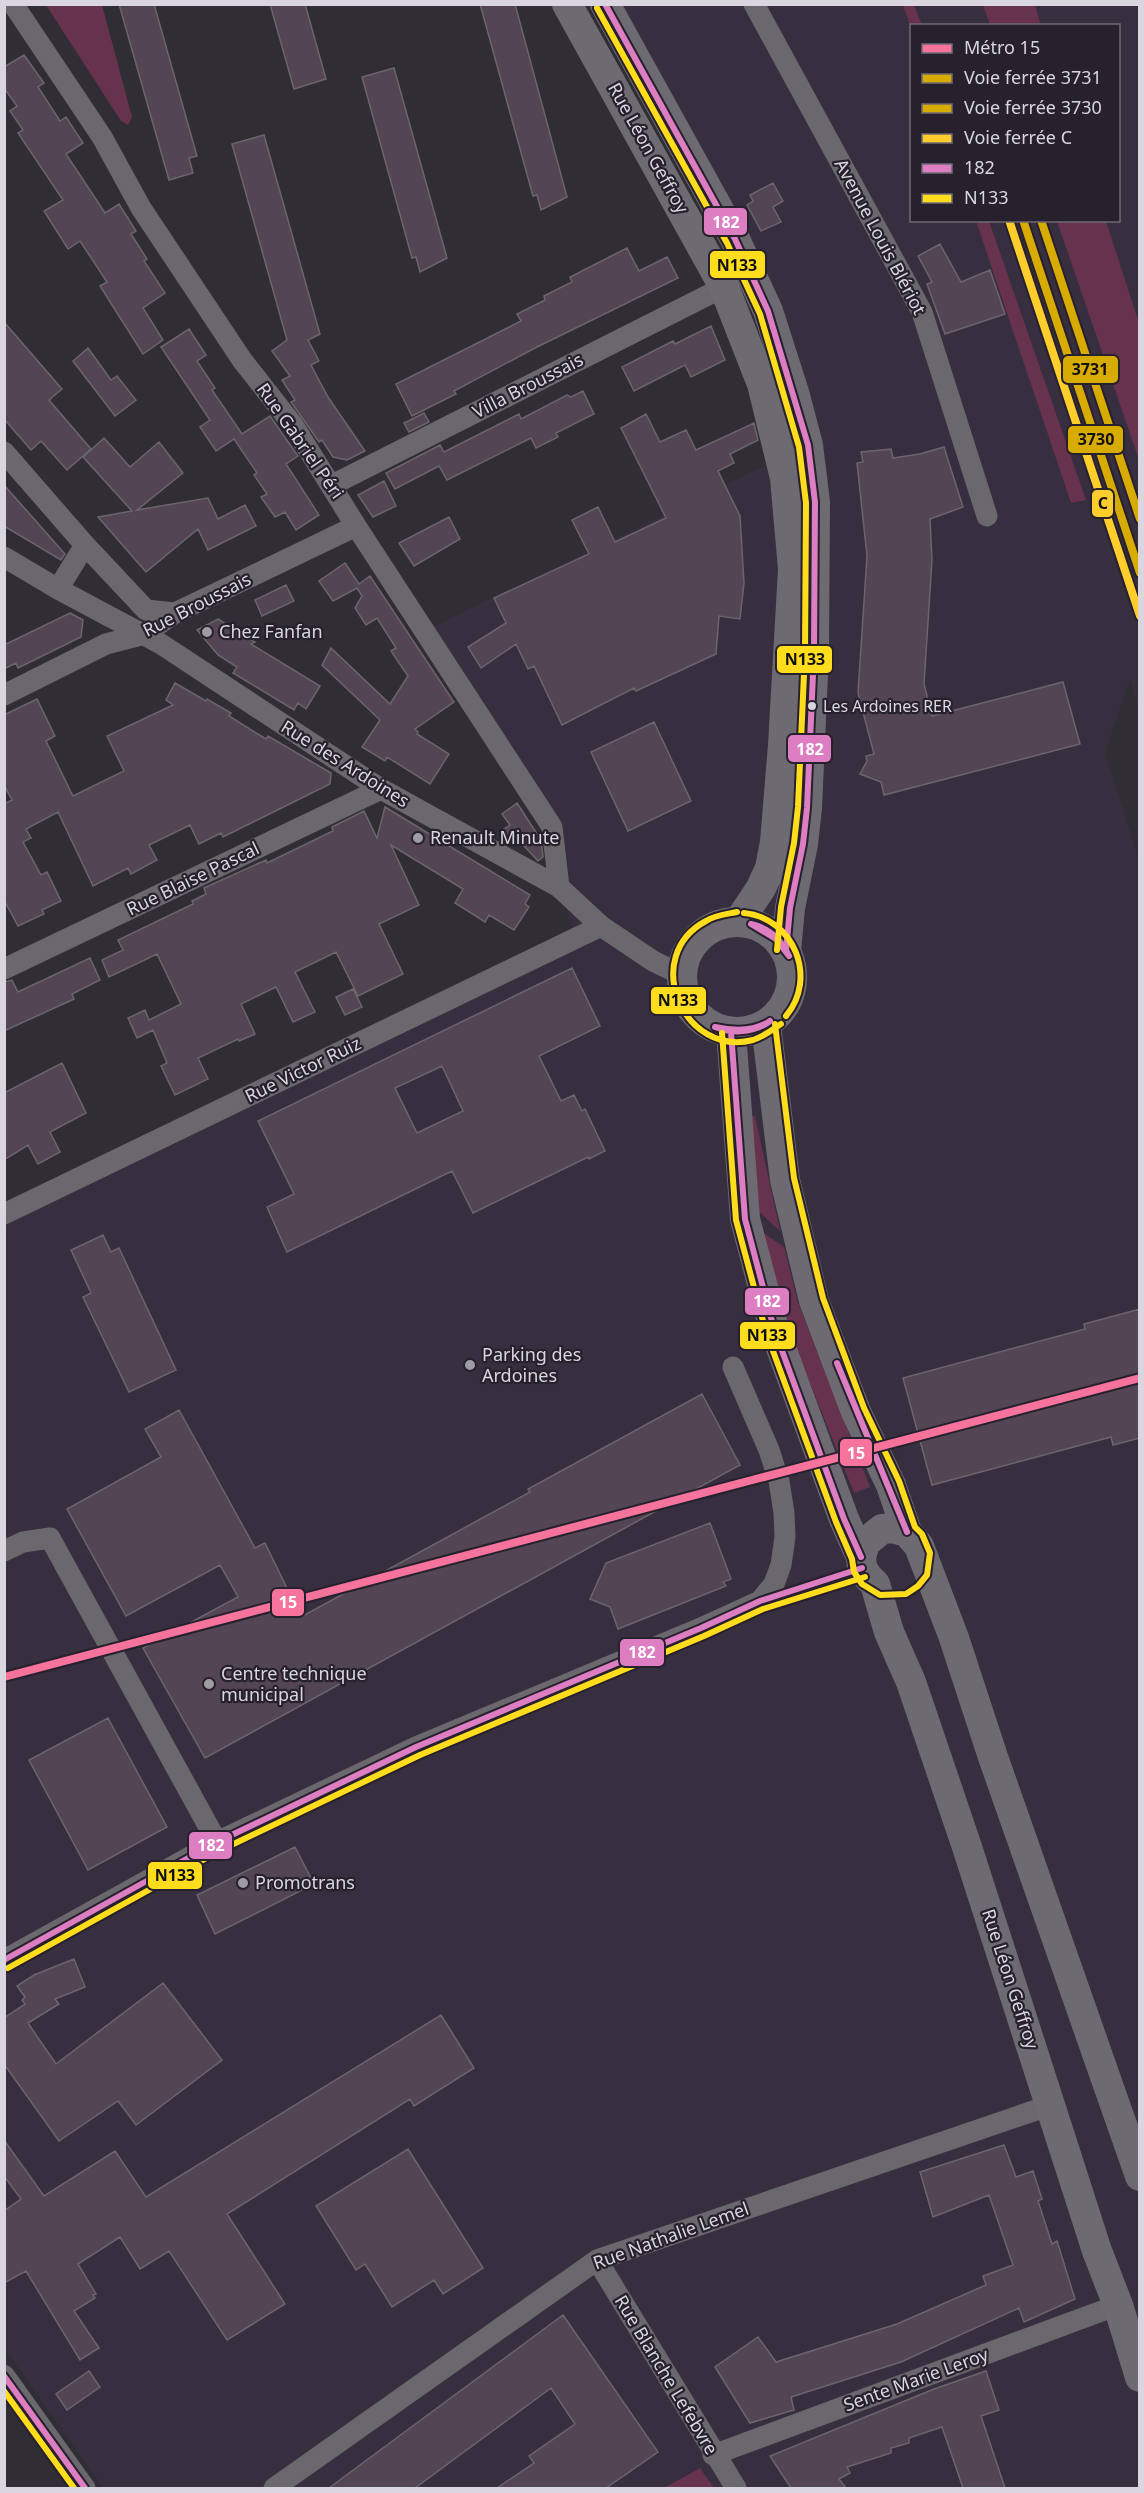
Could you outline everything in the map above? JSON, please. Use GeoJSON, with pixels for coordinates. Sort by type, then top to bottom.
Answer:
{"type":"FeatureCollection","features":[{"type":"Feature","properties":{"kind":"street","name":"Rue Gabriel Péri"},"geometry":{"type":"LineString","coordinates":[[13,4],[102,138],[141,208],[242,360],[293,425],[552,827],[560,888]]}},
{"type":"Feature","properties":{"kind":"street","name":"Rue Léon Geffroy"},"geometry":{"type":"LineString","coordinates":[[567,4],[724,287],[762,384],[785,478],[793,569],[775,842],[770,868],[761,888],[739,921]]}},
{"type":"Feature","properties":{"kind":"street","name":"Rue Léon Geffroy"},"geometry":{"type":"LineString","coordinates":[[605,4],[735,239],[768,311],[808,445],[816,502],[814,652],[807,808],[803,844],[790,908],[786,951]]}},
{"type":"Feature","properties":{"kind":"street","name":"Avenue Louis Blériot"},"geometry":{"type":"LineString","coordinates":[[754,4],[922,312],[987,516]]}},
{"type":"Feature","properties":{"kind":"street","name":"Villa Broussais"},"geometry":{"type":"LineString","coordinates":[[332,484],[724,287]]}},
{"type":"Feature","properties":{"kind":"street"},"geometry":{"type":"LineString","coordinates":[[4,452],[85,545],[146,610],[175,613]]}},
{"type":"Feature","properties":{"kind":"street","name":"Rue Broussais"},"geometry":{"type":"LineString","coordinates":[[4,695],[106,644],[144,634],[175,613],[356,526]]}},
{"type":"Feature","properties":{"kind":"street"},"geometry":{"type":"LineString","coordinates":[[58,589],[85,545]]}},
{"type":"Feature","properties":{"kind":"street","name":"Rue des Ardoines"},"geometry":{"type":"LineString","coordinates":[[4,556],[58,589],[144,634],[381,789],[560,888],[601,926],[653,961],[682,975]]}},
{"type":"Feature","properties":{"kind":"street","name":"Rue Blaise Pascal"},"geometry":{"type":"LineString","coordinates":[[4,969],[381,789]]}},
{"type":"Feature","properties":{"kind":"street"},"geometry":{"type":"LineString","coordinates":[[739,921],[760,926],[774,935],[786,951],[792,968],[791,992],[779,1014],[766,1025],[748,1031],[731,1032],[719,1029],[703,1021],[685,996],[682,975],[685,957],[695,941],[711,928],[739,921]]}},
{"type":"Feature","properties":{"kind":"street","name":"Rue Victor Ruiz"},"geometry":{"type":"LineString","coordinates":[[5,1212],[601,926]]}},
{"type":"Feature","properties":{"kind":"street"},"geometry":{"type":"LineString","coordinates":[[766,1025],[785,1180],[814,1301],[856,1412],[891,1485],[954,1638],[993,1757],[1140,2176]]}},
{"type":"Feature","properties":{"kind":"street"},"geometry":{"type":"LineString","coordinates":[[731,1032],[746,1219],[774,1329],[831,1485],[861,1557]]}},
{"type":"Feature","properties":{"kind":"street"},"geometry":{"type":"LineString","coordinates":[[4,1960],[217,1842],[416,1746],[701,1628],[760,1601],[774,1584],[781,1564],[785,1537],[784,1513],[779,1481],[770,1450],[733,1367]]}},
{"type":"Feature","properties":{"kind":"street"},"geometry":{"type":"LineString","coordinates":[[861,1557],[865,1543],[877,1531],[892,1528],[914,1543]]}},
{"type":"Feature","properties":{"kind":"street"},"geometry":{"type":"LineString","coordinates":[[4,1551],[23,1542],[50,1538],[217,1842]]}},
{"type":"Feature","properties":{"kind":"street","name":"Rue Léon Geffroy"},"geometry":{"type":"LineString","coordinates":[[861,1557],[862,1568],[875,1584],[889,1632],[911,1682],[967,1846],[1097,2251],[1118,2305],[1140,2377]]}},
{"type":"Feature","properties":{"kind":"street","name":"Rue Nathalie Lemel"},"geometry":{"type":"LineString","coordinates":[[274,2488],[597,2260],[1051,2105]]}},
{"type":"Feature","properties":{"kind":"street","name":"Rue Blanche Lefebvre"},"geometry":{"type":"LineString","coordinates":[[597,2260],[713,2455],[736,2488]]}},
{"type":"Feature","properties":{"kind":"street","name":"Sente Marie Leroy"},"geometry":{"type":"LineString","coordinates":[[713,2455],[1118,2305]]}},
{"type":"Feature","properties":{"kind":"street"},"geometry":{"type":"LineString","coordinates":[[4,2375],[85,2488]]}},
{"type":"Feature","properties":{"kind":"shaded area"},"geometry":{"type":"Polygon","coordinates":[[[46,5],[102,5],[132,117],[128,125],[121,121],[46,5]]]}},
{"type":"Feature","properties":{"kind":"shaded area"},"geometry":{"type":"Polygon","coordinates":[[[603,5],[1139,5],[1140,713],[1130,679],[1105,753],[1140,862],[1139,2488],[103,2488],[5,2349],[4,1214],[576,939],[559,887],[552,827],[424,631],[808,445],[794,392],[603,5]]]}},
{"type":"Feature","properties":{"kind":"shaded area"},"geometry":{"type":"Polygon","coordinates":[[[903,5],[914,5],[922,24],[910,25],[903,5]]]}},
{"type":"Feature","properties":{"kind":"shaded area"},"geometry":{"type":"Polygon","coordinates":[[[983,5],[1035,5],[1041,24],[990,24],[983,5]]]}},
{"type":"Feature","properties":{"kind":"shaded area"},"geometry":{"type":"Polygon","coordinates":[[[976,222],[989,222],[1086,500],[1071,503],[976,222]]]}},
{"type":"Feature","properties":{"kind":"shaded area"},"geometry":{"type":"Polygon","coordinates":[[[1057,222],[1106,222],[1139,323],[1139,460],[1057,222]]]}},
{"type":"Feature","properties":{"kind":"shaded area"},"geometry":{"type":"Polygon","coordinates":[[[755,1116],[780,1231],[756,1209],[750,1117],[755,1116]]]}},
{"type":"Feature","properties":{"kind":"shaded area"},"geometry":{"type":"Polygon","coordinates":[[[759,1230],[784,1247],[798,1303],[870,1487],[854,1493],[780,1308],[759,1230]]]}},
{"type":"Feature","properties":{"kind":"shaded area"},"geometry":{"type":"Polygon","coordinates":[[[700,2468],[714,2488],[664,2488],[700,2468]]]}},
{"type":"Feature","properties":{"kind":"building"},"geometry":{"type":"Polygon","coordinates":[[[119,4],[154,4],[197,156],[189,158],[193,173],[169,180],[119,4]]]}},
{"type":"Feature","properties":{"kind":"building"},"geometry":{"type":"Polygon","coordinates":[[[270,4],[305,4],[326,79],[294,89],[270,4]]]}},
{"type":"Feature","properties":{"kind":"building"},"geometry":{"type":"Polygon","coordinates":[[[480,4],[515,4],[567,197],[541,210],[537,195],[533,196],[480,4]]]}},
{"type":"Feature","properties":{"kind":"building"},"geometry":{"type":"Polygon","coordinates":[[[24,55],[44,83],[38,87],[60,121],[66,117],[83,143],[66,154],[105,213],[119,204],[136,231],[131,234],[147,259],[144,261],[165,293],[143,308],[163,340],[143,354],[100,286],[107,282],[80,241],[68,249],[44,211],[63,200],[18,133],[23,130],[10,111],[17,106],[4,88],[4,67],[24,55]]]}},
{"type":"Feature","properties":{"kind":"building"},"geometry":{"type":"Polygon","coordinates":[[[394,68],[447,258],[420,272],[416,257],[412,258],[362,77],[394,68]]]}},
{"type":"Feature","properties":{"kind":"building"},"geometry":{"type":"Polygon","coordinates":[[[264,135],[320,334],[308,340],[319,361],[311,365],[328,397],[365,451],[347,460],[333,457],[322,440],[319,442],[291,402],[295,400],[282,380],[290,376],[272,351],[287,340],[232,144],[264,135]]]}},
{"type":"Feature","properties":{"kind":"building"},"geometry":{"type":"Polygon","coordinates":[[[773,183],[783,201],[773,207],[781,222],[761,231],[747,205],[753,201],[750,195],[773,183]]]}},
{"type":"Feature","properties":{"kind":"building"},"geometry":{"type":"Polygon","coordinates":[[[940,244],[961,282],[990,270],[1005,314],[945,334],[927,284],[932,282],[918,256],[940,244]]]}},
{"type":"Feature","properties":{"kind":"building"},"geometry":{"type":"Polygon","coordinates":[[[627,248],[639,271],[667,257],[678,278],[535,348],[454,391],[456,394],[412,416],[396,384],[521,321],[517,314],[545,300],[544,296],[572,282],[570,277],[627,248]]]}},
{"type":"Feature","properties":{"kind":"building"},"geometry":{"type":"Polygon","coordinates":[[[4,322],[62,389],[49,400],[91,449],[67,470],[41,441],[31,450],[4,419],[4,322]]]}},
{"type":"Feature","properties":{"kind":"building"},"geometry":{"type":"Polygon","coordinates":[[[711,326],[725,360],[691,377],[685,365],[634,391],[622,367],[673,341],[675,344],[711,326]]]}},
{"type":"Feature","properties":{"kind":"building"},"geometry":{"type":"Polygon","coordinates":[[[189,329],[206,355],[197,361],[215,388],[212,390],[242,434],[270,416],[298,456],[286,464],[319,515],[296,530],[285,512],[275,517],[261,497],[267,494],[254,475],[257,473],[234,439],[216,451],[200,427],[210,420],[161,347],[189,329]]]}},
{"type":"Feature","properties":{"kind":"building"},"geometry":{"type":"Polygon","coordinates":[[[88,348],[111,380],[117,376],[136,400],[115,416],[73,361],[88,348]]]}},
{"type":"Feature","properties":{"kind":"building"},"geometry":{"type":"Polygon","coordinates":[[[583,391],[594,414],[556,433],[558,437],[536,448],[531,438],[447,480],[439,466],[395,489],[386,473],[440,445],[444,452],[519,414],[521,419],[567,395],[571,397],[583,391]]]}},
{"type":"Feature","properties":{"kind":"building"},"geometry":{"type":"Polygon","coordinates":[[[424,413],[429,422],[409,432],[404,423],[424,413]]]}},
{"type":"Feature","properties":{"kind":"building"},"geometry":{"type":"Polygon","coordinates":[[[646,414],[660,442],[686,430],[696,450],[754,423],[758,440],[730,454],[734,463],[718,471],[740,516],[744,583],[740,619],[719,616],[716,654],[636,691],[634,688],[562,725],[534,666],[528,669],[516,644],[481,668],[468,647],[506,623],[494,598],[589,554],[572,520],[598,507],[615,542],[666,518],[621,428],[646,414]]]}},
{"type":"Feature","properties":{"kind":"building"},"geometry":{"type":"Polygon","coordinates":[[[104,438],[130,467],[159,442],[183,473],[137,510],[208,498],[218,519],[245,505],[256,526],[208,550],[198,529],[146,572],[98,517],[132,511],[83,457],[104,438]]]}},
{"type":"Feature","properties":{"kind":"building"},"geometry":{"type":"Polygon","coordinates":[[[944,447],[963,507],[930,519],[932,560],[924,684],[932,716],[1063,682],[1080,744],[884,795],[881,782],[860,774],[867,761],[866,756],[874,754],[858,693],[867,556],[857,463],[863,462],[861,452],[891,449],[893,458],[944,447]]]}},
{"type":"Feature","properties":{"kind":"building"},"geometry":{"type":"Polygon","coordinates":[[[384,481],[396,506],[373,517],[358,495],[384,481]]]}},
{"type":"Feature","properties":{"kind":"building"},"geometry":{"type":"Polygon","coordinates":[[[4,485],[65,554],[61,560],[4,526],[4,485]]]}},
{"type":"Feature","properties":{"kind":"building"},"geometry":{"type":"Polygon","coordinates":[[[449,517],[460,539],[414,566],[399,543],[449,517]]]}},
{"type":"Feature","properties":{"kind":"building"},"geometry":{"type":"Polygon","coordinates":[[[345,563],[359,584],[370,576],[454,702],[415,729],[417,734],[449,754],[430,784],[387,757],[385,761],[362,747],[380,720],[322,665],[331,648],[390,704],[408,676],[391,651],[396,648],[377,618],[366,625],[355,608],[362,596],[357,588],[333,601],[319,581],[345,563]]]}},
{"type":"Feature","properties":{"kind":"building"},"geometry":{"type":"Polygon","coordinates":[[[286,585],[294,601],[262,616],[255,600],[286,585]]]}},
{"type":"Feature","properties":{"kind":"building"},"geometry":{"type":"Polygon","coordinates":[[[70,613],[83,620],[81,637],[18,668],[16,663],[4,669],[4,645],[70,613]]]}},
{"type":"Feature","properties":{"kind":"building"},"geometry":{"type":"Polygon","coordinates":[[[218,619],[255,642],[251,644],[320,686],[306,709],[298,703],[294,710],[233,673],[237,667],[218,655],[197,630],[218,619]]]}},
{"type":"Feature","properties":{"kind":"building"},"geometry":{"type":"Polygon","coordinates":[[[175,683],[231,713],[229,716],[266,739],[268,736],[331,773],[330,784],[223,837],[221,833],[199,844],[190,825],[149,845],[157,860],[131,874],[128,868],[93,886],[58,812],[26,829],[31,838],[23,842],[41,875],[47,872],[61,901],[42,910],[44,914],[18,926],[4,900],[4,804],[12,800],[4,785],[4,715],[37,699],[55,736],[46,741],[73,796],[124,771],[107,736],[173,705],[166,700],[175,683]]]}},
{"type":"Feature","properties":{"kind":"building"},"geometry":{"type":"Polygon","coordinates":[[[654,722],[691,801],[628,831],[591,752],[654,722]]]}},
{"type":"Feature","properties":{"kind":"building"},"geometry":{"type":"Polygon","coordinates":[[[517,803],[541,840],[543,857],[538,861],[525,847],[501,831],[510,825],[502,814],[517,803]]]}},
{"type":"Feature","properties":{"kind":"building"},"geometry":{"type":"Polygon","coordinates":[[[385,807],[530,895],[525,904],[529,907],[514,930],[489,915],[485,922],[455,903],[463,889],[391,845],[419,905],[379,924],[403,974],[358,996],[336,952],[295,972],[315,1012],[293,1022],[276,987],[241,1004],[255,1034],[239,1041],[238,1039],[198,1058],[208,1079],[175,1095],[161,1066],[167,1063],[153,1030],[137,1038],[128,1018],[145,1010],[149,1020],[181,1004],[157,954],[109,977],[102,960],[123,950],[118,940],[193,904],[192,901],[206,894],[204,888],[266,860],[267,863],[333,831],[332,827],[364,811],[377,838],[385,807]]]}},
{"type":"Feature","properties":{"kind":"building"},"geometry":{"type":"Polygon","coordinates":[[[90,958],[100,980],[72,994],[74,999],[4,1031],[4,982],[12,980],[18,992],[90,958]]]}},
{"type":"Feature","properties":{"kind":"building"},"geometry":{"type":"Polygon","coordinates":[[[572,968],[600,1026],[539,1056],[561,1101],[574,1095],[582,1111],[585,1109],[605,1151],[473,1213],[452,1171],[287,1252],[267,1207],[294,1194],[258,1121],[572,968]],[[442,1066],[395,1088],[417,1133],[463,1111],[442,1066]]]}},
{"type":"Feature","properties":{"kind":"building"},"geometry":{"type":"Polygon","coordinates":[[[353,989],[362,1007],[345,1015],[336,997],[353,989]]]}},
{"type":"Feature","properties":{"kind":"building"},"geometry":{"type":"Polygon","coordinates":[[[62,1063],[86,1113],[50,1132],[60,1152],[38,1164],[28,1145],[4,1160],[4,1093],[62,1063]]]}},
{"type":"Feature","properties":{"kind":"building"},"geometry":{"type":"Polygon","coordinates":[[[103,1235],[111,1252],[119,1248],[176,1370],[129,1392],[83,1297],[91,1293],[71,1250],[103,1235]]]}},
{"type":"Feature","properties":{"kind":"building"},"geometry":{"type":"Polygon","coordinates":[[[1140,1309],[1140,1438],[1113,1445],[1111,1437],[932,1485],[903,1378],[1085,1329],[1084,1324],[1140,1309]]]}},
{"type":"Feature","properties":{"kind":"building"},"geometry":{"type":"Polygon","coordinates":[[[702,1394],[740,1465],[205,1758],[143,1648],[238,1597],[220,1565],[126,1616],[67,1509],[161,1457],[145,1429],[179,1410],[255,1548],[265,1543],[301,1617],[530,1492],[528,1489],[702,1394]]]}},
{"type":"Feature","properties":{"kind":"building"},"geometry":{"type":"Polygon","coordinates":[[[710,1523],[731,1579],[723,1582],[726,1586],[618,1629],[610,1607],[590,1599],[606,1563],[710,1523]]]}},
{"type":"Feature","properties":{"kind":"building"},"geometry":{"type":"Polygon","coordinates":[[[108,1718],[167,1827],[88,1870],[29,1760],[108,1718]]]}},
{"type":"Feature","properties":{"kind":"building"},"geometry":{"type":"Polygon","coordinates":[[[295,1847],[314,1884],[215,1934],[197,1895],[295,1847]]]}},
{"type":"Feature","properties":{"kind":"building"},"geometry":{"type":"Polygon","coordinates":[[[74,1959],[85,1987],[55,1999],[59,2004],[28,2023],[56,2064],[163,1983],[222,2060],[136,2125],[118,2101],[59,2141],[4,2064],[4,2018],[25,2004],[22,2000],[25,1997],[17,1986],[34,1975],[74,1959]]]}},
{"type":"Feature","properties":{"kind":"building"},"geometry":{"type":"Polygon","coordinates":[[[441,2015],[474,2068],[414,2106],[410,2099],[227,2214],[285,2304],[227,2340],[169,2251],[140,2269],[120,2237],[78,2264],[96,2294],[93,2295],[95,2298],[74,2311],[99,2348],[80,2360],[26,2271],[4,2283],[4,2211],[21,2199],[4,2176],[4,2140],[44,2196],[115,2151],[146,2197],[441,2015]]]}},
{"type":"Feature","properties":{"kind":"building"},"geometry":{"type":"Polygon","coordinates":[[[1004,2145],[1016,2177],[1033,2171],[1042,2199],[1038,2201],[1052,2244],[1057,2241],[1075,2299],[1024,2322],[1019,2308],[901,2362],[791,2397],[794,2410],[750,2423],[715,2367],[758,2337],[776,2362],[897,2324],[986,2285],[983,2276],[1013,2265],[989,2195],[933,2217],[920,2172],[1004,2145]]]}},
{"type":"Feature","properties":{"kind":"building"},"geometry":{"type":"Polygon","coordinates":[[[408,2149],[483,2268],[443,2294],[434,2280],[392,2307],[365,2264],[356,2270],[316,2206],[408,2149]]]}},
{"type":"Feature","properties":{"kind":"building"},"geometry":{"type":"Polygon","coordinates":[[[563,2315],[658,2452],[606,2488],[497,2488],[534,2463],[529,2456],[575,2424],[551,2388],[415,2488],[329,2488],[563,2315]]]}},
{"type":"Feature","properties":{"kind":"building"},"geometry":{"type":"Polygon","coordinates":[[[89,2371],[100,2387],[67,2410],[56,2394],[89,2371]]]}},
{"type":"Feature","properties":{"kind":"building"},"geometry":{"type":"Polygon","coordinates":[[[986,2371],[999,2410],[981,2416],[1005,2488],[963,2488],[942,2427],[909,2438],[909,2443],[891,2448],[891,2453],[847,2467],[850,2473],[839,2479],[846,2488],[791,2488],[770,2456],[934,2389],[986,2371]]]}},
{"type":"Feature","properties":{"kind":"metro line","name":"15"},"geometry":{"type":"LineString","coordinates":[[4,1677],[1140,1378]]}},
{"type":"Feature","properties":{"kind":"rail line","name":"C"},"geometry":{"type":"LineString","coordinates":[[1010,222],[1140,616]]}},
{"type":"Feature","properties":{"kind":"rail line","name":"3730"},"geometry":{"type":"LineString","coordinates":[[1024,222],[1140,573]]}},
{"type":"Feature","properties":{"kind":"rail line","name":"3731"},"geometry":{"type":"LineString","coordinates":[[1042,222],[1140,519]]}},
{"type":"Feature","properties":{"kind":"transit line","name":"182"},"geometry":{"type":"LineString","coordinates":[[605,4],[735,239],[768,311],[808,445],[815,502],[814,652],[807,808],[803,844],[790,908],[786,951]]}},
{"type":"Feature","properties":{"kind":"transit line","name":"N133"},"geometry":{"type":"LineString","coordinates":[[597,8],[727,243],[760,314],[799,447],[806,503],[805,652],[798,807],[794,843],[781,907],[777,950]]}},
{"type":"Feature","properties":{"kind":"transit line","name":"N133"},"geometry":{"type":"LineString","coordinates":[[737,912],[710,919],[686,937],[676,957],[673,979],[678,1000],[690,1019],[707,1034],[728,1041],[753,1040],[781,1024]]}},
{"type":"Feature","properties":{"kind":"transit line","name":"N133"},"geometry":{"type":"LineString","coordinates":[[744,913],[761,917],[776,926],[788,938],[796,952],[800,968],[800,985],[795,1001],[786,1016]]}},
{"type":"Feature","properties":{"kind":"transit line","name":"182"},"geometry":{"type":"LineString","coordinates":[[751,924],[774,935],[789,956]]}},
{"type":"Feature","properties":{"kind":"transit line","name":"182"},"geometry":{"type":"LineString","coordinates":[[751,924],[776,939],[789,956]]}},
{"type":"Feature","properties":{"kind":"transit line","name":"182"},"geometry":{"type":"LineString","coordinates":[[715,1027],[744,1030],[764,1025],[770,1021]]}},
{"type":"Feature","properties":{"kind":"transit line","name":"182"},"geometry":{"type":"LineString","coordinates":[[715,1027],[729,1031],[743,1031],[757,1028],[770,1021]]}},
{"type":"Feature","properties":{"kind":"transit line","name":"N133"},"geometry":{"type":"LineString","coordinates":[[722,1033],[736,1220],[766,1332],[836,1522],[852,1559],[854,1572],[862,1584],[880,1595],[906,1594],[918,1586],[927,1575],[930,1553],[922,1534],[915,1527],[899,1481],[864,1408],[823,1298],[794,1178],[775,1024]]}},
{"type":"Feature","properties":{"kind":"transit line","name":"182"},"geometry":{"type":"LineString","coordinates":[[731,1032],[745,1219],[774,1329],[844,1519],[861,1557]]}},
{"type":"Feature","properties":{"kind":"transit line","name":"182"},"geometry":{"type":"LineString","coordinates":[[837,1363],[907,1532]]}},
{"type":"Feature","properties":{"kind":"transit line","name":"182"},"geometry":{"type":"LineString","coordinates":[[4,1960],[217,1842],[416,1747],[701,1628],[760,1601],[862,1568]]}},
{"type":"Feature","properties":{"kind":"transit line","name":"N133"},"geometry":{"type":"LineString","coordinates":[[8,1968],[221,1850],[420,1755],[763,1609],[865,1577]]}},
{"type":"Feature","properties":{"kind":"transit line","name":"182"},"geometry":{"type":"LineString","coordinates":[[4,2376],[85,2488]]}},
{"type":"Feature","properties":{"kind":"transit line","name":"N133"},"geometry":{"type":"LineString","coordinates":[[4,2391],[74,2488]]}},
{"type":"Feature","properties":{"kind":"place","name":"Chez Fanfan"},"geometry":{"type":"Point","coordinates":[207,632]}},
{"type":"Feature","properties":{"kind":"place","name":"Les Ardoines RER"},"geometry":{"type":"Point","coordinates":[812,706]}},
{"type":"Feature","properties":{"kind":"place","name":"Renault Minute"},"geometry":{"type":"Point","coordinates":[418,838]}},
{"type":"Feature","properties":{"kind":"place","name":"Parking des Ardoines"},"geometry":{"type":"Point","coordinates":[470,1365]}},
{"type":"Feature","properties":{"kind":"place","name":"Centre technique municipal"},"geometry":{"type":"Point","coordinates":[209,1684]}},
{"type":"Feature","properties":{"kind":"place","name":"Promotrans"},"geometry":{"type":"Point","coordinates":[243,1883]}}]}
